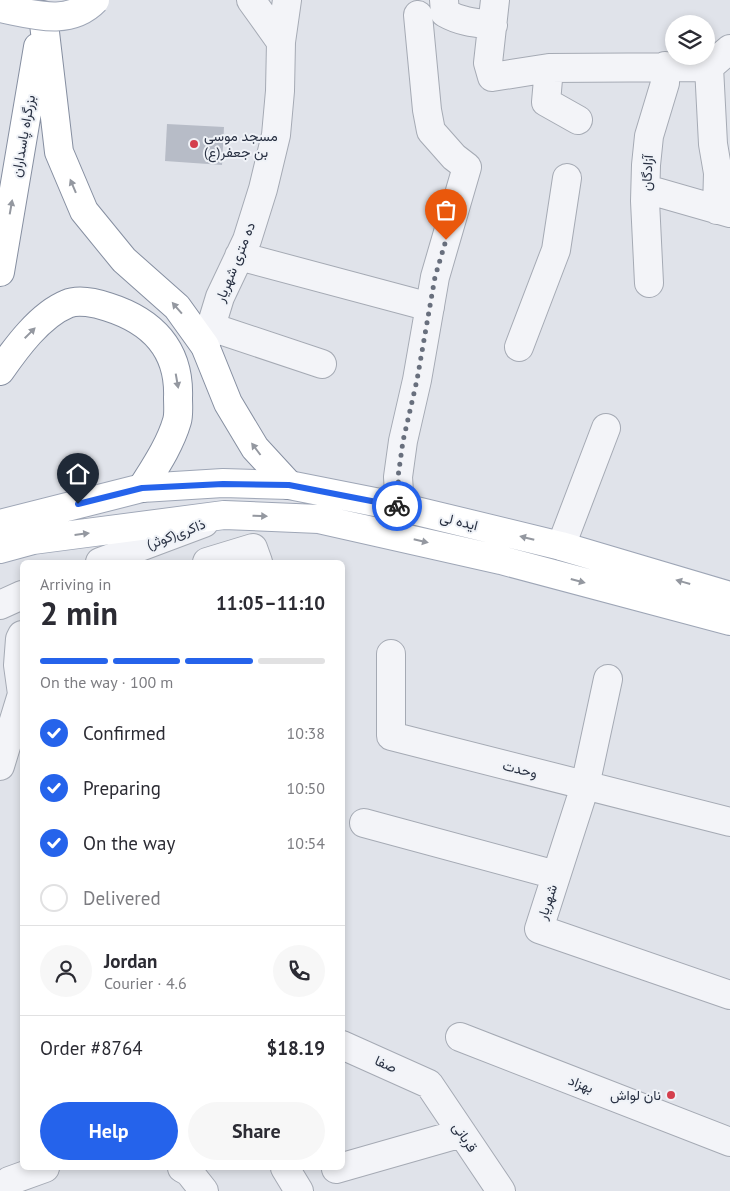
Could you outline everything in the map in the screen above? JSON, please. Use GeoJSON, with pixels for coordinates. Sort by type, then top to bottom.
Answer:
{"type":"FeatureCollection","features":[{"type":"Feature","properties":{"kind":"main road"},"geometry":{"type":"LineString","coordinates":[[0,8],[53,18],[66,16],[92,4],[96,0]]}},
{"type":"Feature","properties":{"kind":"main road"},"geometry":{"type":"LineString","coordinates":[[44,8],[59,152],[84,211],[124,260],[208,336],[228,403],[255,448],[289,485]]}},
{"type":"Feature","properties":{"kind":"main road","name":"بزرگراه پاسداران"},"geometry":{"type":"LineString","coordinates":[[0,272],[44,8]]}},
{"type":"Feature","properties":{"kind":"main road"},"geometry":{"type":"LineString","coordinates":[[0,371],[17,346],[36,327],[55,310],[69,303],[96,302],[126,313],[154,332],[171,355],[179,386],[177,420],[165,450],[142,488]]}},
{"type":"Feature","properties":{"kind":"main road","name":"ایده لی"},"geometry":{"type":"LineString","coordinates":[[34,528],[142,488],[223,484],[289,485],[400,506],[561,546],[730,596]]}},
{"type":"Feature","properties":{"kind":"main road","name":"ایده لی"},"geometry":{"type":"LineString","coordinates":[[34,528],[224,516],[319,519],[501,560],[730,621]]}},
{"type":"Feature","properties":{"kind":"main road"},"geometry":{"type":"LineString","coordinates":[[0,524],[34,528]]}},
{"type":"Feature","properties":{"kind":"main road"},"geometry":{"type":"LineString","coordinates":[[0,549],[34,528]]}},
{"type":"Feature","properties":{"kind":"street"},"geometry":{"type":"LineString","coordinates":[[251,0],[281,42]]}},
{"type":"Feature","properties":{"kind":"street","name":"ده متری شهریار"},"geometry":{"type":"LineString","coordinates":[[208,336],[220,297],[247,240],[263,189],[276,134],[280,91],[281,42],[287,0]]}},
{"type":"Feature","properties":{"kind":"street"},"geometry":{"type":"LineString","coordinates":[[444,0],[445,13],[456,19],[494,13],[490,33],[488,63],[492,77],[549,68],[709,67],[730,49]]}},
{"type":"Feature","properties":{"kind":"street"},"geometry":{"type":"LineString","coordinates":[[400,506],[398,477],[435,277],[467,167],[454,157],[431,131],[427,110],[418,15]]}},
{"type":"Feature","properties":{"kind":"street","name":"آزادگان"},"geometry":{"type":"LineString","coordinates":[[649,283],[646,188],[649,136],[666,83],[666,66]]}},
{"type":"Feature","properties":{"kind":"street"},"geometry":{"type":"LineString","coordinates":[[646,188],[724,212],[713,144],[709,67]]}},
{"type":"Feature","properties":{"kind":"street"},"geometry":{"type":"LineString","coordinates":[[549,68],[546,102],[578,120]]}},
{"type":"Feature","properties":{"kind":"street"},"geometry":{"type":"LineString","coordinates":[[519,347],[556,250],[566,178]]}},
{"type":"Feature","properties":{"kind":"street"},"geometry":{"type":"LineString","coordinates":[[239,256],[430,307]]}},
{"type":"Feature","properties":{"kind":"street"},"geometry":{"type":"LineString","coordinates":[[208,336],[322,364]]}},
{"type":"Feature","properties":{"kind":"street"},"geometry":{"type":"LineString","coordinates":[[561,546],[606,428]]}},
{"type":"Feature","properties":{"kind":"street","name":"ذاکری(کوثر)"},"geometry":{"type":"LineString","coordinates":[[105,560],[224,516]]}},
{"type":"Feature","properties":{"kind":"street"},"geometry":{"type":"LineString","coordinates":[[214,560],[253,548],[257,560]]}},
{"type":"Feature","properties":{"kind":"street"},"geometry":{"type":"LineString","coordinates":[[0,605],[20,596]]}},
{"type":"Feature","properties":{"kind":"street"},"geometry":{"type":"LineString","coordinates":[[0,766],[15,694],[20,638]]}},
{"type":"Feature","properties":{"kind":"street","name":"وحدت"},"geometry":{"type":"LineString","coordinates":[[391,654],[391,736],[730,822]]}},
{"type":"Feature","properties":{"kind":"street","name":"شهریار"},"geometry":{"type":"LineString","coordinates":[[608,679],[584,786],[539,930],[730,995]]}},
{"type":"Feature","properties":{"kind":"street"},"geometry":{"type":"LineString","coordinates":[[364,823],[556,875]]}},
{"type":"Feature","properties":{"kind":"street","name":"بهزاد"},"geometry":{"type":"LineString","coordinates":[[460,1037],[730,1142]]}},
{"type":"Feature","properties":{"kind":"street","name":"صفا"},"geometry":{"type":"LineString","coordinates":[[345,1046],[429,1084]]}},
{"type":"Feature","properties":{"kind":"street","name":"قربانی"},"geometry":{"type":"LineString","coordinates":[[429,1084],[501,1191]]}},
{"type":"Feature","properties":{"kind":"street"},"geometry":{"type":"LineString","coordinates":[[345,1166],[462,1132]]}},
{"type":"Feature","properties":{"kind":"street"},"geometry":{"type":"LineString","coordinates":[[8,1183],[40,1170]]}},
{"type":"Feature","properties":{"kind":"street"},"geometry":{"type":"LineString","coordinates":[[186,1170],[204,1191]]}},
{"type":"Feature","properties":{"kind":"street"},"geometry":{"type":"LineString","coordinates":[[286,1170],[299,1191]]}},
{"type":"Feature","properties":{"kind":"building","name":"مسجد موسی بن جعفر(ع)"},"geometry":{"type":"Polygon","coordinates":[[[167,124],[224,127],[222,165],[165,161],[167,124]]]}},
{"type":"Feature","properties":{"kind":"way so far"},"geometry":{"type":"LineString","coordinates":[[397,506],[400,506],[398,477],[403,441],[417,380],[435,277],[446,240]]}},
{"type":"Feature","properties":{"kind":"place","name":"مسجد موسی بن جعفر(ع)"},"geometry":{"type":"Point","coordinates":[194,144]}},
{"type":"Feature","properties":{"kind":"place","name":"نان لواش"},"geometry":{"type":"Point","coordinates":[671,1095]}},
{"type":"Feature","properties":{"kind":"route"},"geometry":{"type":"LineString","coordinates":[[78,504],[142,488],[223,484],[289,485],[397,506]]}}]}
